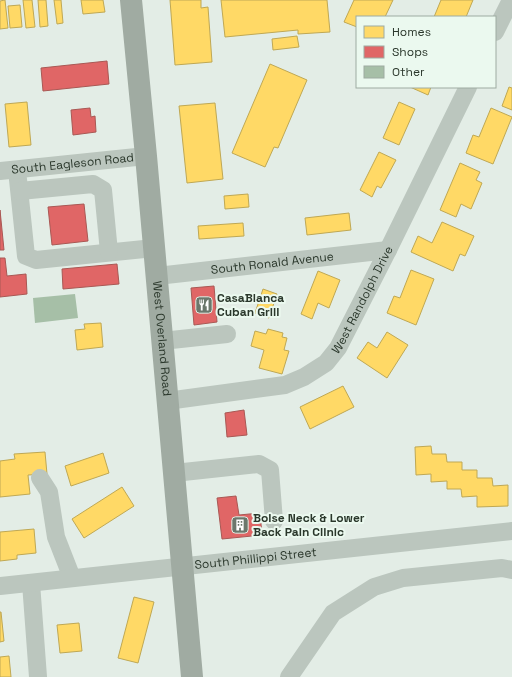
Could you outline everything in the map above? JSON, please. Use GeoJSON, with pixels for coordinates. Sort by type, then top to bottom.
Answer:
{"type":"FeatureCollection","features":[{"type":"Feature","properties":{"kind":"main road","name":"West Overland Road"},"geometry":{"type":"LineString","coordinates":[[131,0],[192,677]]}},
{"type":"Feature","properties":{"kind":"street"},"geometry":{"type":"LineString","coordinates":[[496,30],[511,0]]}},
{"type":"Feature","properties":{"kind":"street","name":"West Randolph Drive"},"geometry":{"type":"LineString","coordinates":[[168,401],[285,385],[304,377],[326,363],[338,348],[468,88]]}},
{"type":"Feature","properties":{"kind":"street","name":"South Eagleson Road"},"geometry":{"type":"LineString","coordinates":[[9,171],[146,156]]}},
{"type":"Feature","properties":{"kind":"street"},"geometry":{"type":"LineString","coordinates":[[9,171],[20,191],[26,256],[36,260],[154,248]]}},
{"type":"Feature","properties":{"kind":"street"},"geometry":{"type":"LineString","coordinates":[[20,191],[93,184],[103,190],[110,252]]}},
{"type":"Feature","properties":{"kind":"street","name":"South Ronald Avenue"},"geometry":{"type":"LineString","coordinates":[[157,276],[388,250]]}},
{"type":"Feature","properties":{"kind":"street"},"geometry":{"type":"LineString","coordinates":[[162,341],[227,334]]}},
{"type":"Feature","properties":{"kind":"street"},"geometry":{"type":"LineString","coordinates":[[174,473],[259,464],[270,470],[274,522]]}},
{"type":"Feature","properties":{"kind":"street"},"geometry":{"type":"LineString","coordinates":[[40,478],[49,492],[56,537],[72,578]]}},
{"type":"Feature","properties":{"kind":"street","name":"South Phillippi Street"},"geometry":{"type":"LineString","coordinates":[[0,586],[512,531]]}},
{"type":"Feature","properties":{"kind":"street"},"geometry":{"type":"LineString","coordinates":[[289,677],[333,613],[374,587],[403,578],[502,568],[512,570]]}},
{"type":"Feature","properties":{"kind":"street"},"geometry":{"type":"LineString","coordinates":[[31,583],[38,677]]}},
{"type":"Feature","properties":{"kind":"building: Homes"},"geometry":{"type":"Polygon","coordinates":[[[5,0],[8,28],[0,29],[0,1],[5,0]]]}},
{"type":"Feature","properties":{"kind":"building: Homes"},"geometry":{"type":"Polygon","coordinates":[[[23,0],[32,0],[35,27],[26,28],[23,0]]]}},
{"type":"Feature","properties":{"kind":"building: Homes"},"geometry":{"type":"Polygon","coordinates":[[[38,0],[46,0],[48,26],[40,27],[38,0]]]}},
{"type":"Feature","properties":{"kind":"building: Homes"},"geometry":{"type":"Polygon","coordinates":[[[54,0],[61,0],[63,23],[57,24],[54,0]]]}},
{"type":"Feature","properties":{"kind":"building: Homes"},"geometry":{"type":"Polygon","coordinates":[[[81,0],[103,0],[105,12],[83,14],[81,0]]]}},
{"type":"Feature","properties":{"kind":"building: Homes"},"geometry":{"type":"Polygon","coordinates":[[[170,0],[201,0],[201,8],[208,7],[212,62],[175,65],[170,0]]]}},
{"type":"Feature","properties":{"kind":"building: Homes"},"geometry":{"type":"Polygon","coordinates":[[[221,0],[327,0],[330,32],[298,34],[298,30],[225,37],[221,0]]]}},
{"type":"Feature","properties":{"kind":"building: Homes"},"geometry":{"type":"Polygon","coordinates":[[[354,0],[393,0],[385,16],[356,16],[356,27],[344,22],[354,0]]]}},
{"type":"Feature","properties":{"kind":"building: Homes"},"geometry":{"type":"Polygon","coordinates":[[[441,0],[473,0],[466,16],[434,16],[441,0]]]}},
{"type":"Feature","properties":{"kind":"building: Homes"},"geometry":{"type":"Polygon","coordinates":[[[20,5],[22,27],[10,28],[8,6],[20,5]]]}},
{"type":"Feature","properties":{"kind":"building: Homes"},"geometry":{"type":"Polygon","coordinates":[[[297,36],[299,47],[273,50],[272,39],[297,36]]]}},
{"type":"Feature","properties":{"kind":"building: Homes"},"geometry":{"type":"Polygon","coordinates":[[[270,64],[307,80],[278,148],[274,147],[265,167],[232,153],[270,64]]]}},
{"type":"Feature","properties":{"kind":"building: Homes"},"geometry":{"type":"Polygon","coordinates":[[[509,87],[512,88],[512,110],[502,106],[509,87]]]}},
{"type":"Feature","properties":{"kind":"building: Homes"},"geometry":{"type":"Polygon","coordinates":[[[412,88],[431,88],[428,95],[412,88]]]}},
{"type":"Feature","properties":{"kind":"building: Homes"},"geometry":{"type":"Polygon","coordinates":[[[27,102],[31,145],[9,147],[5,104],[27,102]]]}},
{"type":"Feature","properties":{"kind":"building: Homes"},"geometry":{"type":"Polygon","coordinates":[[[399,102],[415,109],[399,145],[383,138],[399,102]]]}},
{"type":"Feature","properties":{"kind":"building: Homes"},"geometry":{"type":"Polygon","coordinates":[[[215,103],[223,179],[187,183],[179,106],[215,103]]]}},
{"type":"Feature","properties":{"kind":"building: Homes"},"geometry":{"type":"Polygon","coordinates":[[[491,108],[512,117],[493,164],[466,153],[473,135],[479,137],[491,108]]]}},
{"type":"Feature","properties":{"kind":"building: Homes"},"geometry":{"type":"Polygon","coordinates":[[[379,152],[396,160],[381,188],[377,186],[372,197],[360,190],[379,152]]]}},
{"type":"Feature","properties":{"kind":"building: Homes"},"geometry":{"type":"Polygon","coordinates":[[[460,163],[480,172],[476,180],[482,183],[471,209],[461,204],[456,217],[440,210],[460,163]]]}},
{"type":"Feature","properties":{"kind":"building: Homes"},"geometry":{"type":"Polygon","coordinates":[[[248,194],[249,207],[225,209],[224,196],[248,194]]]}},
{"type":"Feature","properties":{"kind":"building: Homes"},"geometry":{"type":"Polygon","coordinates":[[[349,213],[351,230],[307,235],[305,218],[349,213]]]}},
{"type":"Feature","properties":{"kind":"building: Homes"},"geometry":{"type":"Polygon","coordinates":[[[442,222],[474,236],[465,256],[460,254],[453,271],[411,252],[418,236],[432,243],[442,222]]]}},
{"type":"Feature","properties":{"kind":"building: Homes"},"geometry":{"type":"Polygon","coordinates":[[[243,223],[244,236],[199,239],[198,226],[243,223]]]}},
{"type":"Feature","properties":{"kind":"building: Homes"},"geometry":{"type":"Polygon","coordinates":[[[411,270],[434,279],[416,325],[387,313],[394,296],[400,298],[411,270]]]}},
{"type":"Feature","properties":{"kind":"building: Homes"},"geometry":{"type":"Polygon","coordinates":[[[318,271],[340,280],[329,308],[318,303],[312,319],[301,314],[318,271]]]}},
{"type":"Feature","properties":{"kind":"building: Homes"},"geometry":{"type":"Polygon","coordinates":[[[263,289],[277,294],[269,318],[255,313],[263,289]]]}},
{"type":"Feature","properties":{"kind":"building: Homes"},"geometry":{"type":"Polygon","coordinates":[[[101,323],[103,347],[77,350],[75,330],[85,329],[84,324],[101,323]]]}},
{"type":"Feature","properties":{"kind":"building: Homes"},"geometry":{"type":"Polygon","coordinates":[[[268,329],[283,333],[282,337],[287,338],[284,350],[289,351],[282,374],[259,368],[264,350],[251,346],[255,331],[266,334],[268,329]]]}},
{"type":"Feature","properties":{"kind":"building: Homes"},"geometry":{"type":"Polygon","coordinates":[[[387,332],[408,345],[387,378],[357,358],[368,342],[377,348],[387,332]]]}},
{"type":"Feature","properties":{"kind":"building: Homes"},"geometry":{"type":"Polygon","coordinates":[[[343,386],[354,407],[310,429],[300,407],[343,386]]]}},
{"type":"Feature","properties":{"kind":"building: Homes"},"geometry":{"type":"Polygon","coordinates":[[[431,446],[432,454],[446,454],[447,462],[462,462],[462,470],[477,470],[477,478],[492,478],[493,486],[508,485],[508,506],[477,507],[477,496],[462,497],[461,489],[447,489],[447,481],[431,482],[431,474],[416,475],[415,447],[431,446]]]}},
{"type":"Feature","properties":{"kind":"building: Homes"},"geometry":{"type":"Polygon","coordinates":[[[45,452],[47,474],[28,475],[30,494],[0,497],[0,461],[15,459],[14,454],[45,452]]]}},
{"type":"Feature","properties":{"kind":"building: Homes"},"geometry":{"type":"Polygon","coordinates":[[[103,453],[109,473],[71,486],[65,466],[103,453]]]}},
{"type":"Feature","properties":{"kind":"building: Homes"},"geometry":{"type":"Polygon","coordinates":[[[122,487],[134,506],[84,538],[72,519],[122,487]]]}},
{"type":"Feature","properties":{"kind":"building: Homes"},"geometry":{"type":"Polygon","coordinates":[[[34,529],[36,553],[17,555],[17,559],[0,561],[0,532],[34,529]]]}},
{"type":"Feature","properties":{"kind":"building: Homes"},"geometry":{"type":"Polygon","coordinates":[[[134,597],[154,602],[138,663],[118,658],[134,597]]]}},
{"type":"Feature","properties":{"kind":"building: Homes"},"geometry":{"type":"Polygon","coordinates":[[[0,612],[4,641],[0,642],[0,612]]]}},
{"type":"Feature","properties":{"kind":"building: Homes"},"geometry":{"type":"Polygon","coordinates":[[[79,623],[82,651],[60,653],[57,625],[79,623]]]}},
{"type":"Feature","properties":{"kind":"building: Homes"},"geometry":{"type":"Polygon","coordinates":[[[9,656],[11,677],[0,677],[0,657],[9,656]]]}},
{"type":"Feature","properties":{"kind":"building: Shops"},"geometry":{"type":"Polygon","coordinates":[[[107,61],[109,84],[43,91],[41,68],[107,61]]]}},
{"type":"Feature","properties":{"kind":"building: Shops"},"geometry":{"type":"Polygon","coordinates":[[[90,108],[91,117],[95,116],[96,132],[73,135],[71,110],[90,108]]]}},
{"type":"Feature","properties":{"kind":"building: Shops"},"geometry":{"type":"Polygon","coordinates":[[[84,204],[88,241],[52,245],[48,207],[84,204]]]}},
{"type":"Feature","properties":{"kind":"building: Shops"},"geometry":{"type":"Polygon","coordinates":[[[0,210],[4,250],[0,250],[0,210]]]}},
{"type":"Feature","properties":{"kind":"building: Shops"},"geometry":{"type":"Polygon","coordinates":[[[0,258],[5,258],[7,276],[26,274],[27,294],[0,297],[0,258]]]}},
{"type":"Feature","properties":{"kind":"building: Shops"},"geometry":{"type":"Polygon","coordinates":[[[117,264],[119,284],[63,289],[62,269],[117,264]]]}},
{"type":"Feature","properties":{"kind":"building: Shops","name":"CasaBlanca Cuban Grill"},"geometry":{"type":"Polygon","coordinates":[[[214,286],[217,322],[194,325],[191,288],[214,286]]]}},
{"type":"Feature","properties":{"kind":"building: Shops"},"geometry":{"type":"Polygon","coordinates":[[[244,410],[247,435],[227,437],[225,413],[244,410]]]}},
{"type":"Feature","properties":{"kind":"building: Shops","name":"Boise Neck & Lower Back Pain Clinic"},"geometry":{"type":"Polygon","coordinates":[[[236,496],[239,515],[260,513],[262,535],[222,539],[217,498],[236,496]]]}},
{"type":"Feature","properties":{"kind":"building: Other"},"geometry":{"type":"Polygon","coordinates":[[[75,294],[78,318],[35,323],[33,298],[75,294]]]}},
{"type":"Feature","properties":{"kind":"place","name":"CasaBlanca Cuban Grill"},"geometry":{"type":"Point","coordinates":[204,305]}},
{"type":"Feature","properties":{"kind":"place","name":"Boise Neck & Lower Back Pain Clinic"},"geometry":{"type":"Point","coordinates":[240,525]}}]}
